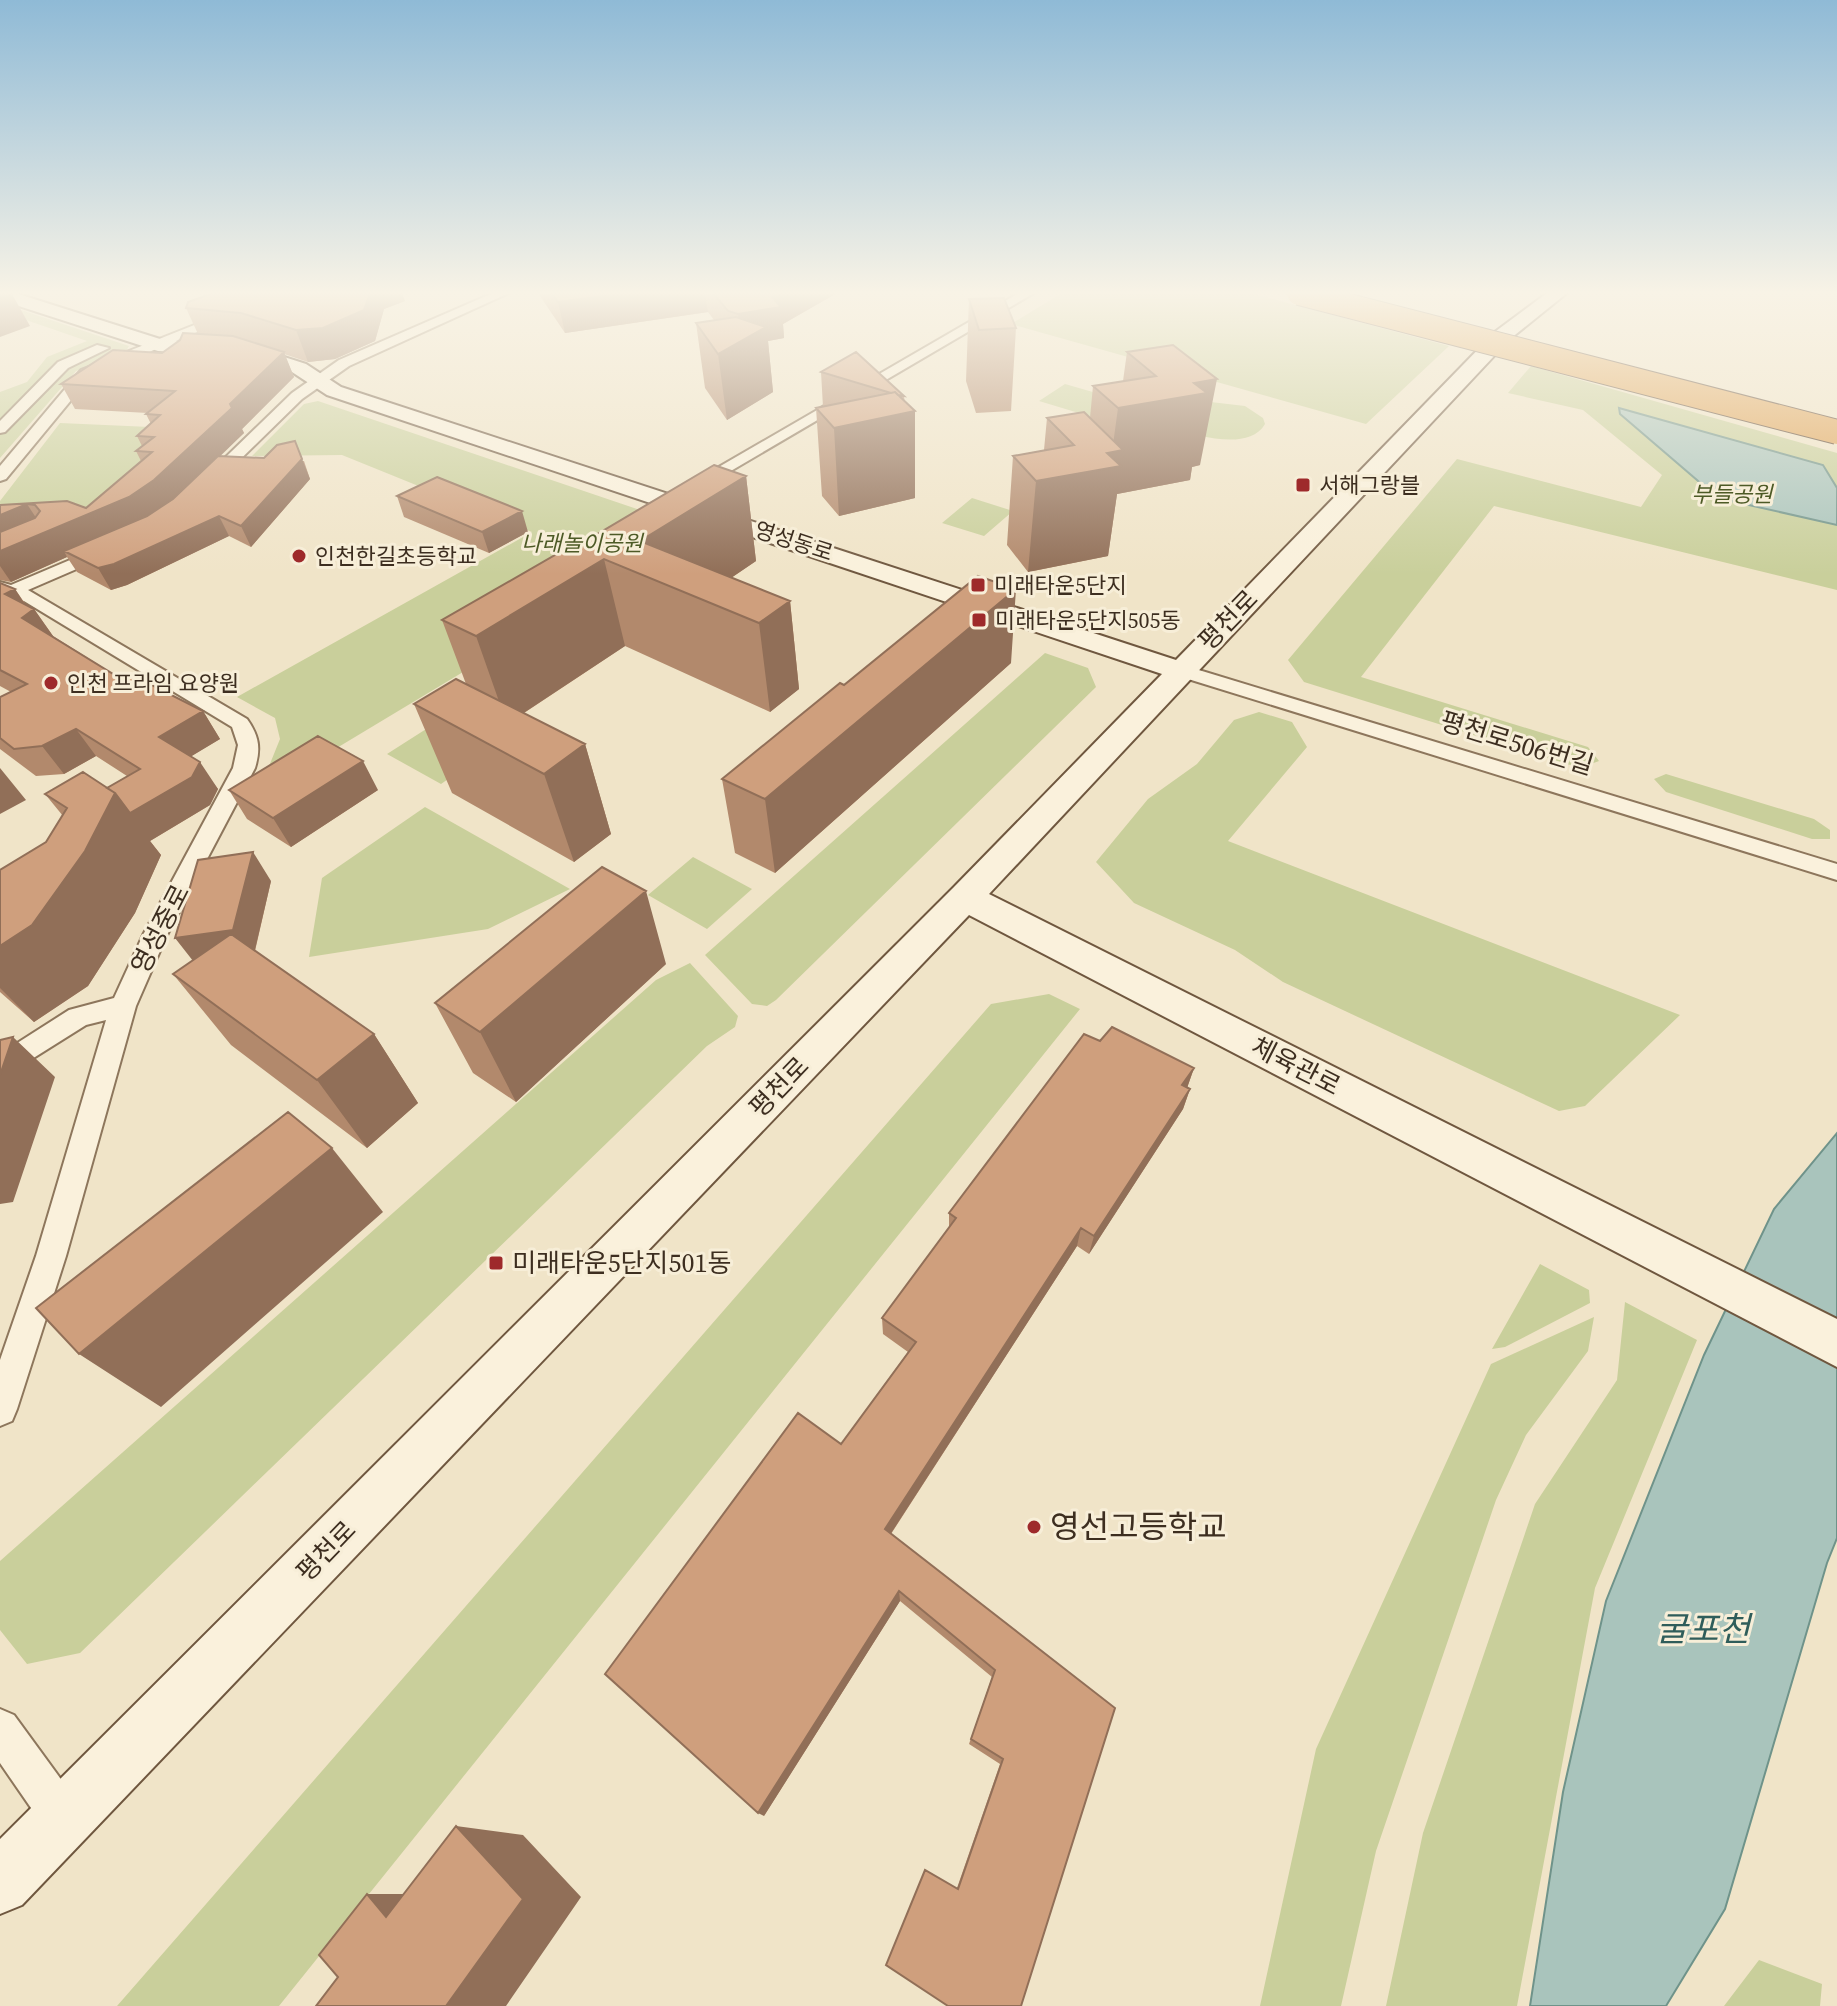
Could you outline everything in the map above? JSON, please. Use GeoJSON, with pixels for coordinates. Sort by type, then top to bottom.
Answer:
{"type":"FeatureCollection","features":[{"type":"Feature","properties":{"kind":"highway"},"geometry":{"type":"LineString","coordinates":[[1661,387],[1837,432]]}},
{"type":"Feature","properties":{"kind":"highway"},"geometry":{"type":"LineString","coordinates":[[1740,387],[1837,411]]}},
{"type":"Feature","properties":{"kind":"street"},"geometry":{"type":"LineString","coordinates":[[0,429],[40,387],[45,387]]}},
{"type":"Feature","properties":{"kind":"street"},"geometry":{"type":"LineString","coordinates":[[0,476],[75,387]]}},
{"type":"Feature","properties":{"kind":"street"},"geometry":{"type":"LineString","coordinates":[[197,493],[297,396],[311,387]]}},
{"type":"Feature","properties":{"kind":"street","name":"영성동로"},"geometry":{"type":"LineString","coordinates":[[327,387],[1179,670]]}},
{"type":"Feature","properties":{"kind":"street"},"geometry":{"type":"LineString","coordinates":[[670,500],[866,387]]}},
{"type":"Feature","properties":{"kind":"street","name":"평천로"},"geometry":{"type":"LineString","coordinates":[[0,1883],[965,897],[1453,387]]}},
{"type":"Feature","properties":{"kind":"street"},"geometry":{"type":"LineString","coordinates":[[6,591],[124,542]]}},
{"type":"Feature","properties":{"kind":"street","name":"영성중로"},"geometry":{"type":"LineString","coordinates":[[0,1409],[51,1256],[123,1006],[155,935],[250,752],[250,738],[240,723],[6,591]]}},
{"type":"Feature","properties":{"kind":"street","name":"평천로506번길"},"geometry":{"type":"LineString","coordinates":[[1179,670],[1837,872]]}},
{"type":"Feature","properties":{"kind":"street","name":"체육관로"},"geometry":{"type":"LineString","coordinates":[[965,897],[1627,1237],[1750,1296],[1837,1344]]}},
{"type":"Feature","properties":{"kind":"street"},"geometry":{"type":"LineString","coordinates":[[0,1068],[78,1017],[123,1006]]}},
{"type":"Feature","properties":{"kind":"street"},"geometry":{"type":"LineString","coordinates":[[0,1729],[64,1819]]}},
{"type":"Feature","properties":{"kind":"green space"},"geometry":{"type":"Polygon","coordinates":[[[15,387],[62,387],[0,458],[0,392],[15,387]]]}},
{"type":"Feature","properties":{"kind":"green space"},"geometry":{"type":"Polygon","coordinates":[[[1061,387],[1074,387],[1117,399],[1092,417],[1039,401],[1061,387]]]}},
{"type":"Feature","properties":{"kind":"green space"},"geometry":{"type":"Polygon","coordinates":[[[1233,387],[1406,387],[1366,424],[1233,387]]]}},
{"type":"Feature","properties":{"kind":"green space","name":"부들공원"},"geometry":{"type":"Polygon","coordinates":[[[1513,387],[1604,387],[1837,453],[1837,590],[1494,506],[1361,677],[1588,747],[1599,761],[1580,768],[1304,682],[1288,660],[1457,459],[1641,507],[1662,475],[1583,410],[1508,393],[1513,387]]]}},
{"type":"Feature","properties":{"kind":"green space","name":"나래놀이공원"},"geometry":{"type":"Polygon","coordinates":[[[318,401],[699,530],[257,796],[280,739],[275,718],[237,697],[532,532],[342,455],[252,456],[304,404],[318,401]]]}},
{"type":"Feature","properties":{"kind":"green space"},"geometry":{"type":"Polygon","coordinates":[[[1202,401],[1245,406],[1263,418],[1265,424],[1260,431],[1245,438],[1201,436],[1202,401]]]}},
{"type":"Feature","properties":{"kind":"green space"},"geometry":{"type":"Polygon","coordinates":[[[60,423],[150,427],[130,506],[0,529],[0,501],[60,423]]]}},
{"type":"Feature","properties":{"kind":"green space"},"geometry":{"type":"Polygon","coordinates":[[[972,498],[1013,511],[984,536],[942,523],[972,498]]]}},
{"type":"Feature","properties":{"kind":"green space"},"geometry":{"type":"Polygon","coordinates":[[[1045,653],[1088,668],[1096,687],[776,1000],[767,1006],[752,1004],[705,955],[1045,653]]]}},
{"type":"Feature","properties":{"kind":"green space"},"geometry":{"type":"Polygon","coordinates":[[[1259,712],[1292,722],[1307,747],[1228,841],[1680,1015],[1585,1106],[1559,1111],[1283,982],[1235,950],[1134,903],[1096,862],[1148,799],[1197,764],[1234,720],[1259,712]]]}},
{"type":"Feature","properties":{"kind":"green space"},"geometry":{"type":"Polygon","coordinates":[[[434,724],[487,752],[441,784],[387,754],[434,724]]]}},
{"type":"Feature","properties":{"kind":"green space"},"geometry":{"type":"Polygon","coordinates":[[[1666,774],[1814,819],[1830,830],[1830,839],[1812,839],[1666,792],[1654,779],[1666,774]]]}},
{"type":"Feature","properties":{"kind":"green space"},"geometry":{"type":"Polygon","coordinates":[[[425,807],[570,889],[488,929],[309,957],[322,878],[425,807]]]}},
{"type":"Feature","properties":{"kind":"green space"},"geometry":{"type":"Polygon","coordinates":[[[693,857],[752,889],[707,929],[648,895],[693,857]]]}},
{"type":"Feature","properties":{"kind":"green space"},"geometry":{"type":"Polygon","coordinates":[[[690,963],[738,1016],[735,1027],[707,1046],[80,1653],[27,1664],[0,1630],[0,1561],[656,980],[690,963]]]}},
{"type":"Feature","properties":{"kind":"green space"},"geometry":{"type":"Polygon","coordinates":[[[1049,994],[1080,1009],[279,2006],[117,2006],[991,1004],[1049,994]]]}},
{"type":"Feature","properties":{"kind":"green space"},"geometry":{"type":"Polygon","coordinates":[[[1540,1264],[1589,1290],[1590,1303],[1505,1347],[1492,1349],[1540,1264]]]}},
{"type":"Feature","properties":{"kind":"green space"},"geometry":{"type":"Polygon","coordinates":[[[1625,1302],[1697,1340],[1595,1588],[1517,2006],[1386,2006],[1423,1833],[1535,1504],[1617,1380],[1625,1302]]]}},
{"type":"Feature","properties":{"kind":"green space"},"geometry":{"type":"Polygon","coordinates":[[[1594,1317],[1588,1351],[1526,1435],[1496,1500],[1376,1851],[1341,2006],[1260,2006],[1316,1749],[1491,1364],[1594,1317]]]}},
{"type":"Feature","properties":{"kind":"green space"},"geometry":{"type":"Polygon","coordinates":[[[1759,1960],[1822,1984],[1820,2006],[1724,2006],[1759,1960]]]}},
{"type":"Feature","properties":{"kind":"water"},"geometry":{"type":"Polygon","coordinates":[[[1619,408],[1823,465],[1837,488],[1837,525],[1718,498],[1620,414],[1619,408]]]}},
{"type":"Feature","properties":{"kind":"water","name":"굴포천"},"geometry":{"type":"Polygon","coordinates":[[[1837,1133],[1837,1538],[1725,1909],[1666,2006],[1530,2006],[1563,1792],[1606,1601],[1704,1355],[1774,1209],[1837,1133]]]}},
{"type":"Feature","properties":{"kind":"building"},"geometry":{"type":"Polygon","coordinates":[[[104,387],[248,387],[230,404],[232,408],[154,480],[129,497],[0,551],[0,532],[35,518],[40,511],[35,505],[27,504],[0,515],[0,505],[67,501],[86,508],[152,452],[136,451],[154,437],[137,436],[160,415],[146,414],[175,391],[104,387]]]}},
{"type":"Feature","properties":{"kind":"building"},"geometry":{"type":"Polygon","coordinates":[[[870,387],[894,387],[904,396],[870,387]]]}},
{"type":"Feature","properties":{"kind":"building"},"geometry":{"type":"Polygon","coordinates":[[[1094,387],[1199,387],[1207,393],[1118,408],[1094,387]]]}},
{"type":"Feature","properties":{"kind":"building"},"geometry":{"type":"Polygon","coordinates":[[[895,392],[915,411],[834,428],[816,408],[895,392]]]}},
{"type":"Feature","properties":{"kind":"building"},"geometry":{"type":"Polygon","coordinates":[[[1084,412],[1123,450],[1107,453],[1121,466],[1036,481],[1013,456],[1074,445],[1047,418],[1084,412]]]}},
{"type":"Feature","properties":{"kind":"building"},"geometry":{"type":"Polygon","coordinates":[[[295,441],[302,459],[241,526],[219,516],[114,564],[98,568],[64,551],[147,516],[173,499],[218,456],[264,458],[277,445],[295,441]]]}},
{"type":"Feature","properties":{"kind":"building"},"geometry":{"type":"Polygon","coordinates":[[[714,465],[746,476],[640,541],[790,601],[759,623],[604,559],[476,636],[442,620],[569,547],[572,549],[714,465]]]}},
{"type":"Feature","properties":{"kind":"building"},"geometry":{"type":"Polygon","coordinates":[[[437,477],[522,511],[482,532],[397,496],[437,477]]]}},
{"type":"Feature","properties":{"kind":"building"},"geometry":{"type":"Polygon","coordinates":[[[978,576],[1016,589],[765,799],[722,779],[840,683],[844,685],[978,576]]]}},
{"type":"Feature","properties":{"kind":"building"},"geometry":{"type":"Polygon","coordinates":[[[0,583],[15,589],[5,594],[34,609],[22,618],[123,680],[132,675],[203,711],[159,737],[200,762],[192,777],[130,813],[115,793],[107,788],[140,769],[76,729],[42,746],[14,749],[0,738],[0,697],[27,684],[0,670],[0,583]]]}},
{"type":"Feature","properties":{"kind":"building"},"geometry":{"type":"Polygon","coordinates":[[[456,679],[585,744],[544,774],[414,704],[456,679]]]}},
{"type":"Feature","properties":{"kind":"building"},"geometry":{"type":"Polygon","coordinates":[[[318,736],[363,761],[273,818],[229,790],[318,736]]]}},
{"type":"Feature","properties":{"kind":"building"},"geometry":{"type":"Polygon","coordinates":[[[83,772],[115,793],[85,851],[32,925],[0,946],[0,870],[46,842],[67,808],[45,794],[83,772]]]}},
{"type":"Feature","properties":{"kind":"building"},"geometry":{"type":"Polygon","coordinates":[[[253,852],[233,930],[175,938],[198,860],[253,852]]]}},
{"type":"Feature","properties":{"kind":"building"},"geometry":{"type":"Polygon","coordinates":[[[602,867],[646,891],[480,1032],[435,1003],[602,867]]]}},
{"type":"Feature","properties":{"kind":"building"},"geometry":{"type":"Polygon","coordinates":[[[231,934],[374,1034],[317,1080],[173,974],[231,934]]]}},
{"type":"Feature","properties":{"kind":"building"},"geometry":{"type":"Polygon","coordinates":[[[1112,1027],[1194,1068],[1182,1085],[1190,1089],[1094,1236],[1081,1228],[885,1529],[1115,1708],[1021,2006],[948,2006],[886,1965],[925,1870],[958,1889],[1003,1759],[971,1739],[995,1670],[899,1591],[758,1813],[605,1674],[798,1413],[841,1444],[916,1342],[882,1318],[956,1218],[949,1213],[1084,1034],[1100,1041],[1112,1027]]]}},
{"type":"Feature","properties":{"kind":"building"},"geometry":{"type":"Polygon","coordinates":[[[13,1037],[0,1075],[0,1040],[13,1037]]]}},
{"type":"Feature","properties":{"kind":"building"},"geometry":{"type":"Polygon","coordinates":[[[288,1112],[332,1148],[79,1354],[36,1308],[288,1112]]]}},
{"type":"Feature","properties":{"kind":"building"},"geometry":{"type":"Polygon","coordinates":[[[456,1826],[523,1899],[446,2006],[316,2006],[338,1977],[319,1955],[367,1894],[386,1917],[456,1826]]]}},
{"type":"Feature","properties":{"kind":"place","name":"서해그랑블"},"geometry":{"type":"Point","coordinates":[1303,485]}},
{"type":"Feature","properties":{"kind":"place","name":"인천한길초등학교"},"geometry":{"type":"Point","coordinates":[299,556]}},
{"type":"Feature","properties":{"kind":"place","name":"미래타운5단지"},"geometry":{"type":"Point","coordinates":[978,585]}},
{"type":"Feature","properties":{"kind":"place","name":"미래타운5단지505동"},"geometry":{"type":"Point","coordinates":[979,620]}},
{"type":"Feature","properties":{"kind":"place","name":"인천 프라임 요양원"},"geometry":{"type":"Point","coordinates":[51,683]}},
{"type":"Feature","properties":{"kind":"place","name":"미래타운5단지501동"},"geometry":{"type":"Point","coordinates":[496,1263]}},
{"type":"Feature","properties":{"kind":"place","name":"영선고등학교"},"geometry":{"type":"Point","coordinates":[1034,1527]}}]}
